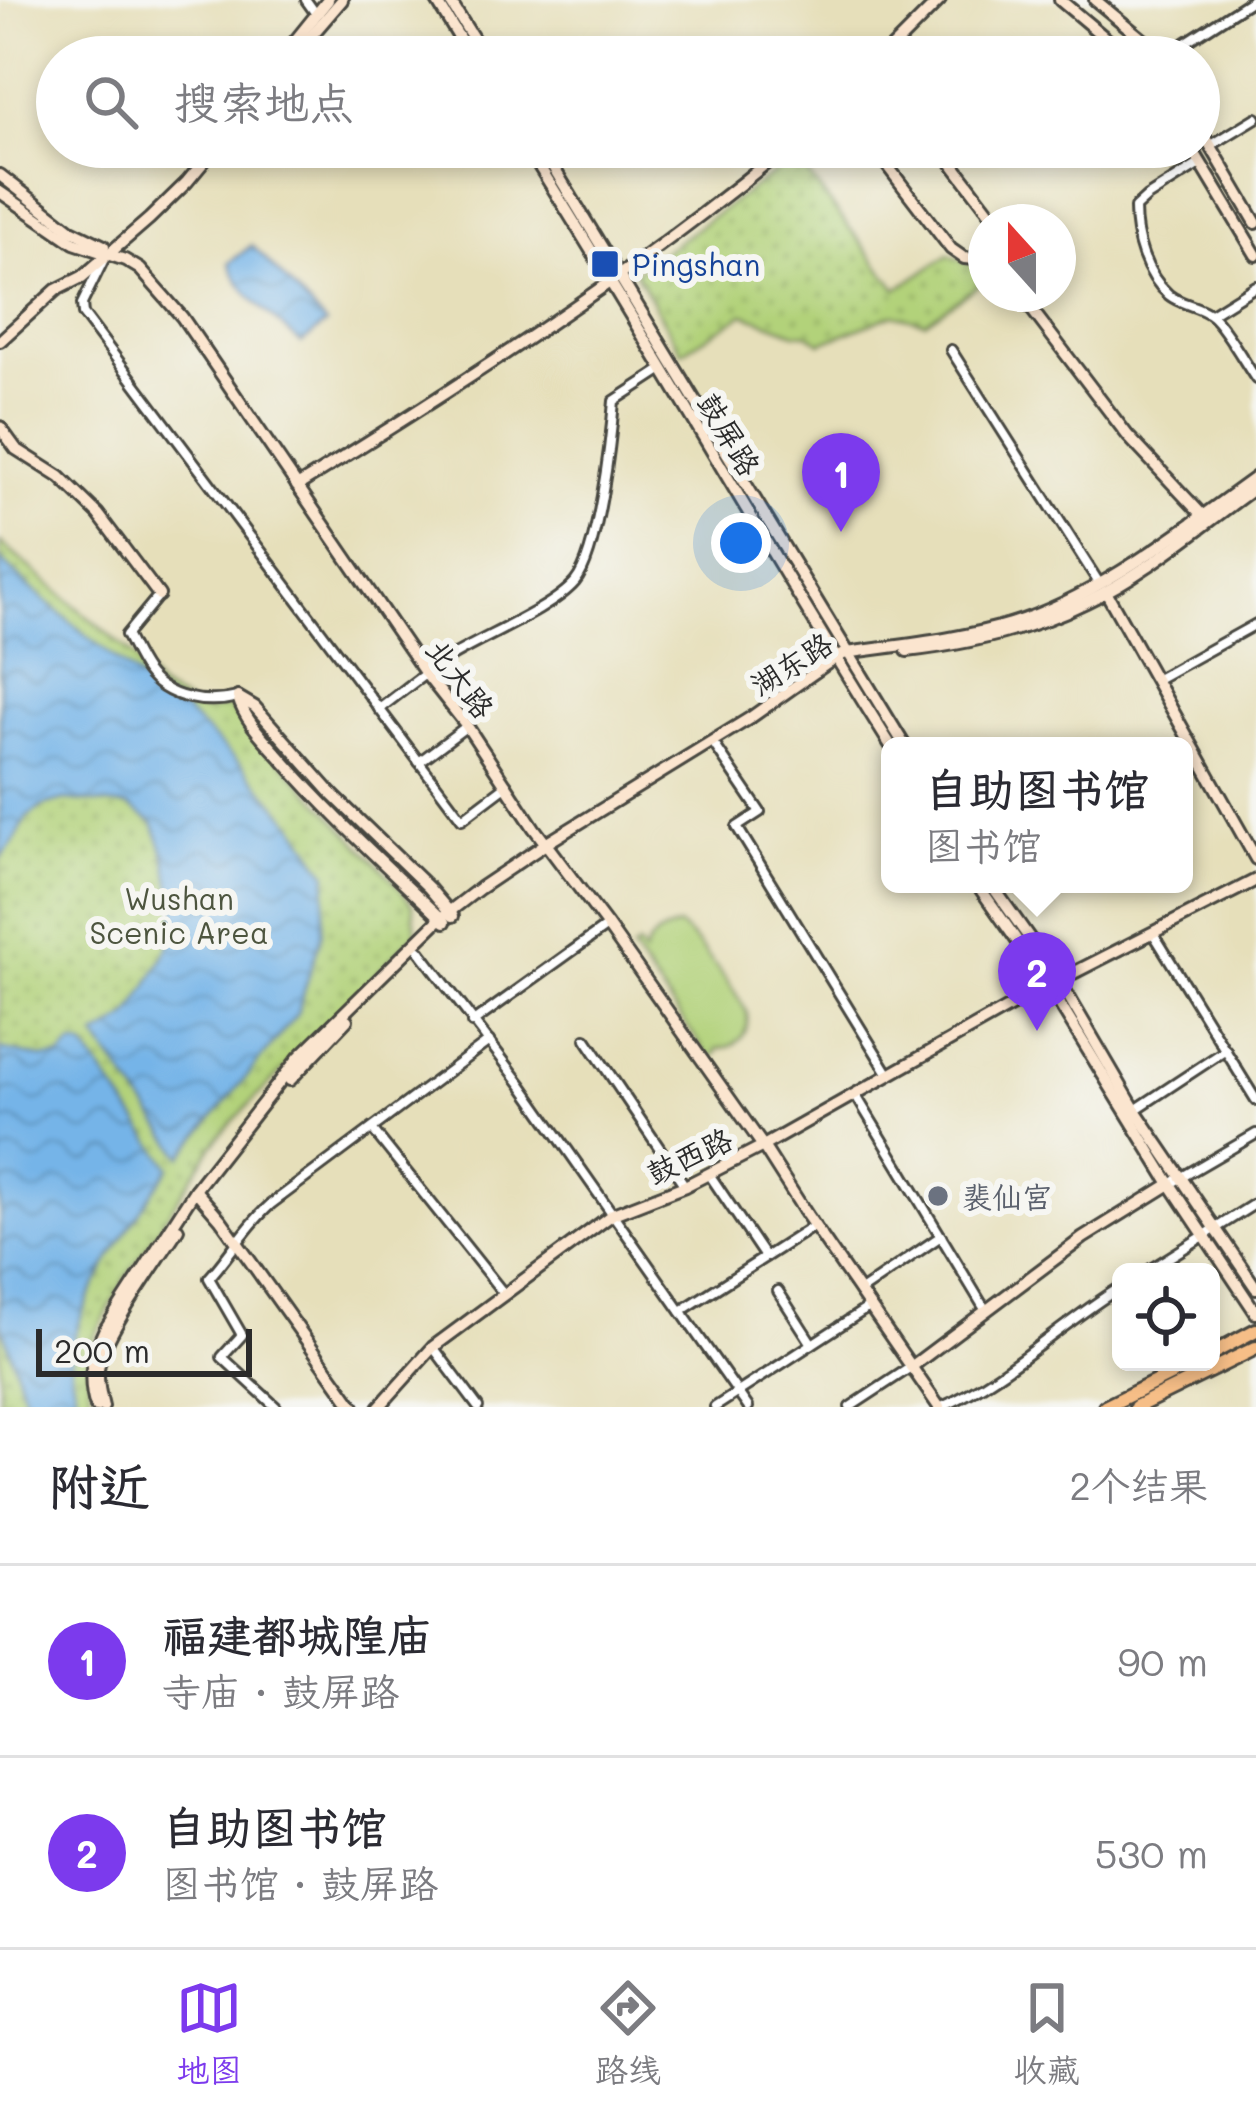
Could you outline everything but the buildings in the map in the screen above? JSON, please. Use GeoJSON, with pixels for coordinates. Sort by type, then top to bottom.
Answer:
{"type":"FeatureCollection","features":[{"type":"Feature","properties":{"kind":"main road"},"geometry":{"type":"LineString","coordinates":[[1220,1349],[1256,1330]]}},
{"type":"Feature","properties":{"kind":"main road"},"geometry":{"type":"LineString","coordinates":[[1136,1407],[1256,1348]]}},
{"type":"Feature","properties":{"kind":"main road"},"geometry":{"type":"LineString","coordinates":[[1226,1363],[1256,1360]]}},
{"type":"Feature","properties":{"kind":"main road"},"geometry":{"type":"LineString","coordinates":[[1110,1405],[1178,1371]]}},
{"type":"Feature","properties":{"kind":"street"},"geometry":{"type":"LineString","coordinates":[[307,0],[316,14]]}},
{"type":"Feature","properties":{"kind":"street"},"geometry":{"type":"LineString","coordinates":[[299,36],[328,0]]}},
{"type":"Feature","properties":{"kind":"street"},"geometry":{"type":"LineString","coordinates":[[311,36],[342,0]]}},
{"type":"Feature","properties":{"kind":"street"},"geometry":{"type":"LineString","coordinates":[[436,0],[458,36]]}},
{"type":"Feature","properties":{"kind":"street"},"geometry":{"type":"LineString","coordinates":[[449,0],[472,36]]}},
{"type":"Feature","properties":{"kind":"street"},"geometry":{"type":"LineString","coordinates":[[905,36],[940,0]]}},
{"type":"Feature","properties":{"kind":"street"},"geometry":{"type":"LineString","coordinates":[[1060,0],[1103,36]]}},
{"type":"Feature","properties":{"kind":"street"},"geometry":{"type":"LineString","coordinates":[[1095,0],[1139,36]]}},
{"type":"Feature","properties":{"kind":"street"},"geometry":{"type":"LineString","coordinates":[[1194,36],[1252,0]]}},
{"type":"Feature","properties":{"kind":"street"},"geometry":{"type":"LineString","coordinates":[[1220,140],[1256,118]]}},
{"type":"Feature","properties":{"kind":"street"},"geometry":{"type":"LineString","coordinates":[[1220,163],[1256,223]]}},
{"type":"Feature","properties":{"kind":"street"},"geometry":{"type":"LineString","coordinates":[[0,340],[56,290],[82,277],[198,168]]}},
{"type":"Feature","properties":{"kind":"street","name":"鼓屏路"},"geometry":{"type":"LineString","coordinates":[[541,168],[617,279],[663,369],[842,658],[898,737]]}},
{"type":"Feature","properties":{"kind":"street","name":"鼓屏路"},"geometry":{"type":"LineString","coordinates":[[554,168],[885,737]]}},
{"type":"Feature","properties":{"kind":"street"},"geometry":{"type":"LineString","coordinates":[[297,486],[403,422],[617,279],[759,168]]}},
{"type":"Feature","properties":{"kind":"street"},"geometry":{"type":"LineString","coordinates":[[889,168],[951,249],[968,258]]}},
{"type":"Feature","properties":{"kind":"street"},"geometry":{"type":"LineString","coordinates":[[956,168],[983,204]]}},
{"type":"Feature","properties":{"kind":"street"},"geometry":{"type":"LineString","coordinates":[[1193,168],[1135,208],[1135,232],[1144,256],[1170,295],[1211,314],[1256,379]]}},
{"type":"Feature","properties":{"kind":"street"},"geometry":{"type":"LineString","coordinates":[[1204,168],[1256,255]]}},
{"type":"Feature","properties":{"kind":"street"},"geometry":{"type":"LineString","coordinates":[[0,175],[71,230],[106,250]]}},
{"type":"Feature","properties":{"kind":"street"},"geometry":{"type":"LineString","coordinates":[[0,192],[74,244],[106,250]]}},
{"type":"Feature","properties":{"kind":"street"},"geometry":{"type":"LineString","coordinates":[[106,250],[82,304],[83,314],[379,709],[462,819],[507,784]]}},
{"type":"Feature","properties":{"kind":"street","name":"北大路"},"geometry":{"type":"LineString","coordinates":[[106,250],[140,269],[182,317],[426,674],[763,1146],[940,1407]]}},
{"type":"Feature","properties":{"kind":"street"},"geometry":{"type":"LineString","coordinates":[[1211,314],[1256,286]]}},
{"type":"Feature","properties":{"kind":"street"},"geometry":{"type":"LineString","coordinates":[[1034,312],[1129,436],[1202,515]]}},
{"type":"Feature","properties":{"kind":"street"},"geometry":{"type":"LineString","coordinates":[[951,350],[1103,587],[1188,737]]}},
{"type":"Feature","properties":{"kind":"street"},"geometry":{"type":"LineString","coordinates":[[379,709],[426,674],[557,597],[579,577],[604,485],[614,401],[663,369]]}},
{"type":"Feature","properties":{"kind":"street"},"geometry":{"type":"LineString","coordinates":[[0,427],[16,449],[60,477],[98,514],[159,595],[126,635],[146,672],[166,690],[191,699],[238,697],[243,714],[292,771],[361,842],[447,917]]}},
{"type":"Feature","properties":{"kind":"street","name":"湖东路"},"geometry":{"type":"LineString","coordinates":[[1103,587],[1256,477]]}},
{"type":"Feature","properties":{"kind":"street","name":"湖东路"},"geometry":{"type":"LineString","coordinates":[[447,917],[842,658],[928,649],[1010,632],[1069,610],[1256,487]]}},
{"type":"Feature","properties":{"kind":"street"},"geometry":{"type":"LineString","coordinates":[[1156,679],[1256,624]]}},
{"type":"Feature","properties":{"kind":"street","name":"湖东路"},"geometry":{"type":"LineString","coordinates":[[549,846],[716,747],[842,658]]}},
{"type":"Feature","properties":{"kind":"street"},"geometry":{"type":"LineString","coordinates":[[419,762],[467,726]]}},
{"type":"Feature","properties":{"kind":"street"},"geometry":{"type":"LineString","coordinates":[[1193,746],[1256,859]]}},
{"type":"Feature","properties":{"kind":"street"},"geometry":{"type":"LineString","coordinates":[[716,747],[760,812],[737,827],[888,1073]]}},
{"type":"Feature","properties":{"kind":"street","name":"鼓西路"},"geometry":{"type":"LineString","coordinates":[[379,1407],[433,1347],[613,1214],[686,1186],[1053,983],[1256,880]]}},
{"type":"Feature","properties":{"kind":"street"},"geometry":{"type":"LineString","coordinates":[[984,893],[1053,983],[1175,1181]]}},
{"type":"Feature","properties":{"kind":"street"},"geometry":{"type":"LineString","coordinates":[[997,893],[1256,1313]]}},
{"type":"Feature","properties":{"kind":"street"},"geometry":{"type":"LineString","coordinates":[[197,1193],[292,1077],[447,917]]}},
{"type":"Feature","properties":{"kind":"street"},"geometry":{"type":"LineString","coordinates":[[100,1407],[98,1368],[105,1345],[197,1193],[299,1057],[447,917]]}},
{"type":"Feature","properties":{"kind":"street"},"geometry":{"type":"LineString","coordinates":[[472,1023],[608,926]]}},
{"type":"Feature","properties":{"kind":"street"},"geometry":{"type":"LineString","coordinates":[[1153,933],[1256,1100]]}},
{"type":"Feature","properties":{"kind":"street"},"geometry":{"type":"LineString","coordinates":[[418,950],[489,1041],[748,1407]]}},
{"type":"Feature","properties":{"kind":"street"},"geometry":{"type":"LineString","coordinates":[[586,1039],[686,1186]]}},
{"type":"Feature","properties":{"kind":"street"},"geometry":{"type":"LineString","coordinates":[[276,1407],[222,1357],[242,1335],[209,1278],[250,1223],[272,1204],[489,1041]]}},
{"type":"Feature","properties":{"kind":"street"},"geometry":{"type":"LineString","coordinates":[[1135,1110],[1226,1050]]}},
{"type":"Feature","properties":{"kind":"street"},"geometry":{"type":"LineString","coordinates":[[855,1094],[986,1311]]}},
{"type":"Feature","properties":{"kind":"street"},"geometry":{"type":"LineString","coordinates":[[373,1130],[504,1294]]}},
{"type":"Feature","properties":{"kind":"street"},"geometry":{"type":"LineString","coordinates":[[850,1407],[1083,1238],[1256,1134]]}},
{"type":"Feature","properties":{"kind":"street"},"geometry":{"type":"LineString","coordinates":[[709,1174],[764,1257]]}},
{"type":"Feature","properties":{"kind":"street"},"geometry":{"type":"LineString","coordinates":[[197,1193],[354,1407]]}},
{"type":"Feature","properties":{"kind":"street"},"geometry":{"type":"LineString","coordinates":[[1161,1263],[1256,1203]]}},
{"type":"Feature","properties":{"kind":"street"},"geometry":{"type":"LineString","coordinates":[[681,1311],[814,1226]]}},
{"type":"Feature","properties":{"kind":"street"},"geometry":{"type":"LineString","coordinates":[[1210,1233],[1256,1288]]}},
{"type":"Feature","properties":{"kind":"street"},"geometry":{"type":"LineString","coordinates":[[859,1292],[941,1237]]}},
{"type":"Feature","properties":{"kind":"street"},"geometry":{"type":"LineString","coordinates":[[778,1291],[812,1344]]}},
{"type":"Feature","properties":{"kind":"street"},"geometry":{"type":"LineString","coordinates":[[940,1407],[985,1383],[1112,1293]]}},
{"type":"Feature","properties":{"kind":"street"},"geometry":{"type":"LineString","coordinates":[[715,1407],[869,1306]]}},
{"type":"Feature","properties":{"kind":"street"},"geometry":{"type":"LineString","coordinates":[[433,1347],[478,1407]]}},
{"type":"Feature","properties":{"kind":"green space"},"geometry":{"type":"Polygon","coordinates":[[[781,168],[803,168],[897,289],[949,255],[968,264],[968,292],[925,322],[893,314],[821,343],[808,334],[744,314],[682,352],[635,272],[781,168]]]}},
{"type":"Feature","properties":{"kind":"green space","name":"Wushan Scenic Area"},"geometry":{"type":"Polygon","coordinates":[[[0,542],[128,651],[159,688],[202,711],[230,707],[392,879],[413,905],[416,933],[219,1136],[124,1281],[96,1334],[87,1368],[92,1407],[0,1407],[0,542]]]}},
{"type":"Feature","properties":{"kind":"green space"},"geometry":{"type":"Polygon","coordinates":[[[678,926],[716,966],[747,1013],[741,1038],[717,1049],[710,1058],[632,950],[638,946],[644,954],[656,936],[678,926]]]}},
{"type":"Feature","properties":{"kind":"water"},"geometry":{"type":"Polygon","coordinates":[[[252,245],[326,324],[301,343],[242,287],[229,263],[252,245]]]}},
{"type":"Feature","properties":{"kind":"water"},"geometry":{"type":"Polygon","coordinates":[[[0,559],[158,695],[181,708],[243,766],[295,826],[327,874],[322,933],[297,1014],[182,1156],[96,1037],[129,1017],[174,934],[175,909],[166,859],[153,822],[128,806],[65,800],[43,806],[26,818],[0,859],[0,559]]]}},
{"type":"Feature","properties":{"kind":"water"},"geometry":{"type":"Polygon","coordinates":[[[72,1045],[85,1048],[170,1167],[106,1265],[79,1321],[71,1370],[79,1407],[28,1407],[0,1321],[0,1049],[61,1057],[72,1045]]]}},
{"type":"Feature","properties":{"kind":"place","name":"Pingshan"},"geometry":{"type":"Point","coordinates":[605,264]}},
{"type":"Feature","properties":{"kind":"place","name":"福建都城隍庙"},"geometry":{"type":"Point","coordinates":[841,532]}},
{"type":"Feature","properties":{"kind":"place","name":"自助图书馆"},"geometry":{"type":"Point","coordinates":[1037,1031]}},
{"type":"Feature","properties":{"kind":"place","name":"裴仙宫"},"geometry":{"type":"Point","coordinates":[938,1196]}}]}
